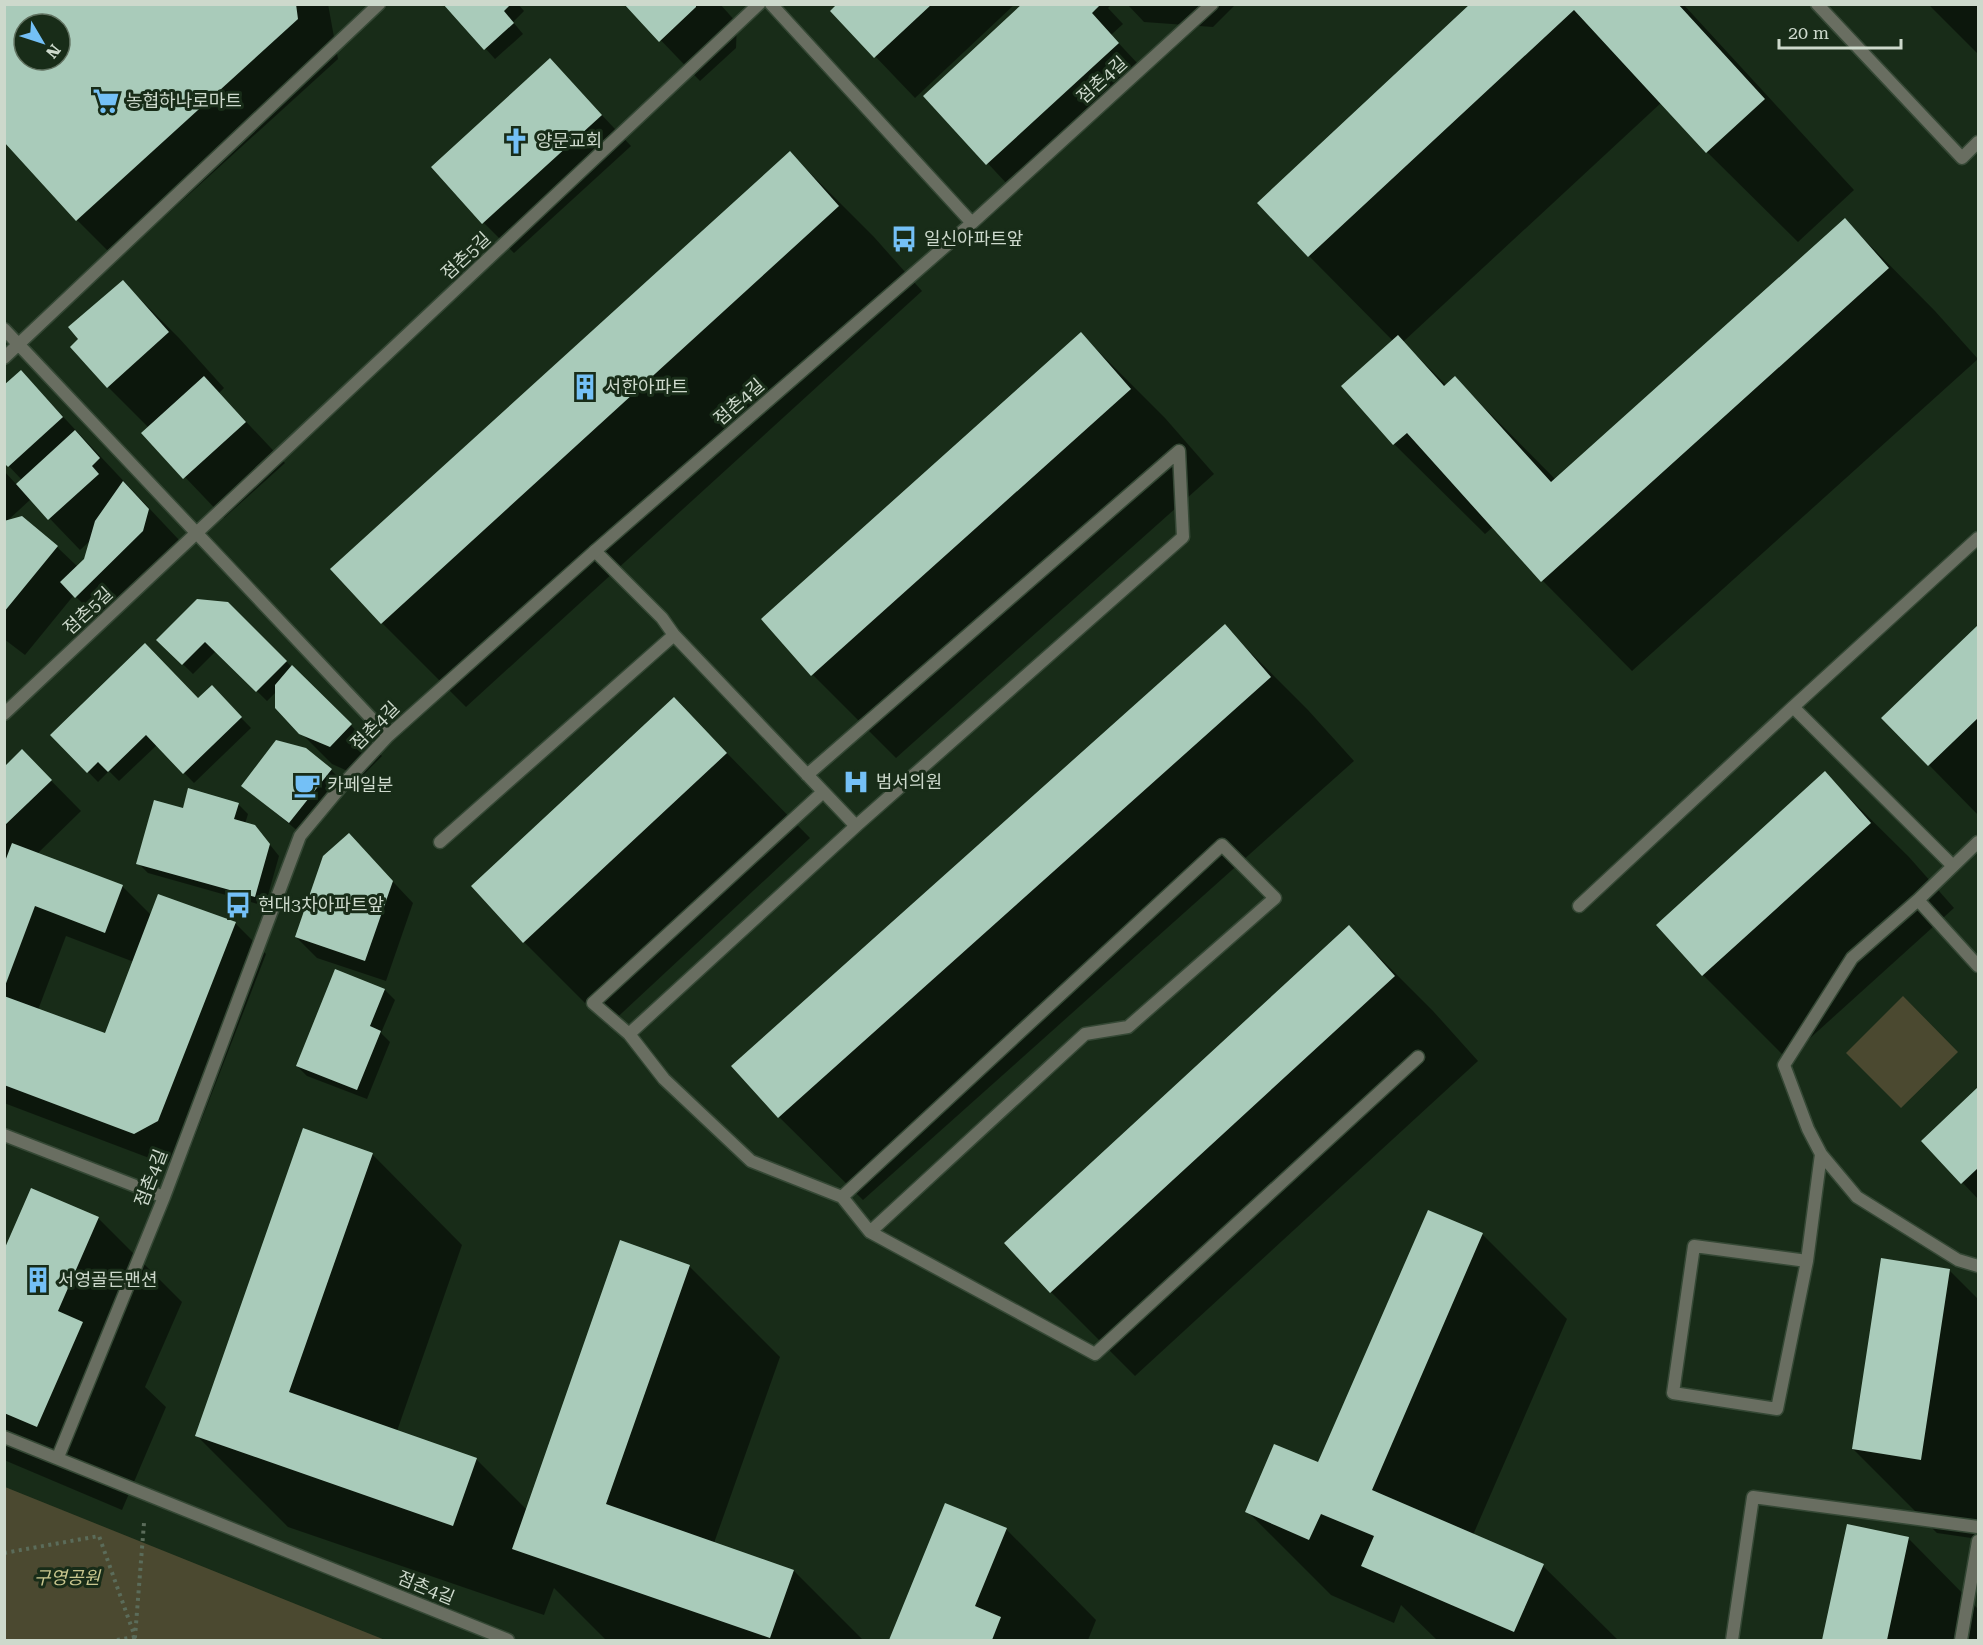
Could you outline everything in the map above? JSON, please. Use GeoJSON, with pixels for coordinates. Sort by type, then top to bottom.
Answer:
{"type":"FeatureCollection","features":[{"type":"Feature","properties":{"kind":"street"},"geometry":{"type":"LineString","coordinates":[[4,358],[379,4]]}},
{"type":"Feature","properties":{"kind":"street","name":"점촌5길"},"geometry":{"type":"LineString","coordinates":[[4,714],[759,4]]}},
{"type":"Feature","properties":{"kind":"street"},"geometry":{"type":"LineString","coordinates":[[771,4],[972,223]]}},
{"type":"Feature","properties":{"kind":"street","name":"점촌4길"},"geometry":{"type":"LineString","coordinates":[[508,1641],[58,1457],[164,1197],[300,836],[345,782],[388,736],[595,551],[972,223],[1212,4]]}},
{"type":"Feature","properties":{"kind":"street"},"geometry":{"type":"LineString","coordinates":[[1817,4],[1962,158],[1978,142]]}},
{"type":"Feature","properties":{"kind":"street"},"geometry":{"type":"LineString","coordinates":[[4,329],[388,736]]}},
{"type":"Feature","properties":{"kind":"street"},"geometry":{"type":"LineString","coordinates":[[629,1034],[856,826],[1183,537],[1179,451],[807,776]]}},
{"type":"Feature","properties":{"kind":"street"},"geometry":{"type":"LineString","coordinates":[[1579,906],[1978,538]]}},
{"type":"Feature","properties":{"kind":"street"},"geometry":{"type":"LineString","coordinates":[[595,551],[662,618],[674,635],[856,826]]}},
{"type":"Feature","properties":{"kind":"street"},"geometry":{"type":"LineString","coordinates":[[440,842],[674,635]]}},
{"type":"Feature","properties":{"kind":"street"},"geometry":{"type":"LineString","coordinates":[[1793,707],[1953,866]]}},
{"type":"Feature","properties":{"kind":"street"},"geometry":{"type":"LineString","coordinates":[[824,792],[593,1003],[629,1034],[664,1079],[751,1161],[842,1197],[870,1232],[1095,1354],[1418,1057]]}},
{"type":"Feature","properties":{"kind":"street"},"geometry":{"type":"LineString","coordinates":[[1978,842],[1918,900],[1852,958],[1784,1065],[1808,1129],[1821,1154],[1857,1197],[1958,1260],[1978,1266]]}},
{"type":"Feature","properties":{"kind":"street"},"geometry":{"type":"LineString","coordinates":[[842,1197],[1221,845],[1275,898],[1128,1027],[1085,1034],[870,1232]]}},
{"type":"Feature","properties":{"kind":"street"},"geometry":{"type":"LineString","coordinates":[[1918,900],[1978,966]]}},
{"type":"Feature","properties":{"kind":"street"},"geometry":{"type":"LineString","coordinates":[[4,1135],[164,1197]]}},
{"type":"Feature","properties":{"kind":"street"},"geometry":{"type":"LineString","coordinates":[[1807,1261],[1694,1246],[1673,1393],[1776,1409],[1807,1261],[1821,1154]]}},
{"type":"Feature","properties":{"kind":"street"},"geometry":{"type":"LineString","coordinates":[[4,1437],[58,1457]]}},
{"type":"Feature","properties":{"kind":"street"},"geometry":{"type":"LineString","coordinates":[[1732,1641],[1753,1497],[1978,1527]]}},
{"type":"Feature","properties":{"kind":"street"},"geometry":{"type":"LineString","coordinates":[[1961,1641],[1978,1541]]}},
{"type":"Feature","properties":{"kind":"path"},"geometry":{"type":"LineString","coordinates":[[135,1637],[147,1493]]}},
{"type":"Feature","properties":{"kind":"path"},"geometry":{"type":"LineString","coordinates":[[4,1553],[99,1536],[135,1637]]}},
{"type":"Feature","properties":{"kind":"path"},"geometry":{"type":"LineString","coordinates":[[117,1641],[135,1637]]}},
{"type":"Feature","properties":{"kind":"green space"},"geometry":{"type":"Polygon","coordinates":[[[1903,996],[1958,1052],[1901,1108],[1846,1053],[1903,996]]]}},
{"type":"Feature","properties":{"kind":"green space","name":"구영공원"},"geometry":{"type":"Polygon","coordinates":[[[5,1487],[385,1640],[5,1640],[5,1487]]]}},
{"type":"Feature","properties":{"kind":"building","name":"농협하나로마트"},"geometry":{"type":"Polygon","coordinates":[[[8,4],[296,4],[298,19],[76,221],[4,142],[4,8],[8,4]]]}},
{"type":"Feature","properties":{"kind":"building"},"geometry":{"type":"Polygon","coordinates":[[[443,4],[511,4],[504,11],[514,23],[484,50],[443,4]]]}},
{"type":"Feature","properties":{"kind":"building"},"geometry":{"type":"Polygon","coordinates":[[[624,4],[696,4],[696,7],[659,42],[624,4]]]}},
{"type":"Feature","properties":{"kind":"building"},"geometry":{"type":"Polygon","coordinates":[[[837,4],[932,4],[874,58],[830,11],[837,4]]]}},
{"type":"Feature","properties":{"kind":"building"},"geometry":{"type":"Polygon","coordinates":[[[1022,4],[1101,4],[1092,13],[1119,43],[986,165],[923,96],[1022,4]]]}},
{"type":"Feature","properties":{"kind":"building"},"geometry":{"type":"Polygon","coordinates":[[[1470,4],[1678,4],[1765,99],[1706,153],[1574,10],[1308,257],[1257,203],[1470,4]]]}},
{"type":"Feature","properties":{"kind":"building","name":"양문교회"},"geometry":{"type":"Polygon","coordinates":[[[550,58],[602,115],[482,224],[431,167],[550,58]]]}},
{"type":"Feature","properties":{"kind":"building","name":"서한아파트"},"geometry":{"type":"Polygon","coordinates":[[[790,151],[839,206],[381,624],[330,569],[790,151]]]}},
{"type":"Feature","properties":{"kind":"building"},"geometry":{"type":"Polygon","coordinates":[[[1845,218],[1889,268],[1541,582],[1407,433],[1393,445],[1341,386],[1398,335],[1444,386],[1455,376],[1551,482],[1845,218]]]}},
{"type":"Feature","properties":{"kind":"building"},"geometry":{"type":"Polygon","coordinates":[[[123,280],[169,332],[107,388],[70,347],[78,339],[68,327],[123,280]]]}},
{"type":"Feature","properties":{"kind":"building"},"geometry":{"type":"Polygon","coordinates":[[[1081,332],[1131,389],[811,676],[761,619],[1081,332]]]}},
{"type":"Feature","properties":{"kind":"building"},"geometry":{"type":"Polygon","coordinates":[[[21,370],[63,417],[8,467],[4,463],[4,385],[21,370]]]}},
{"type":"Feature","properties":{"kind":"building"},"geometry":{"type":"Polygon","coordinates":[[[204,376],[246,422],[183,479],[141,433],[204,376]]]}},
{"type":"Feature","properties":{"kind":"building"},"geometry":{"type":"Polygon","coordinates":[[[75,430],[100,458],[92,466],[99,474],[48,520],[16,484],[75,430]]]}},
{"type":"Feature","properties":{"kind":"building"},"geometry":{"type":"Polygon","coordinates":[[[123,481],[149,509],[143,531],[75,598],[60,582],[84,559],[95,521],[123,481]]]}},
{"type":"Feature","properties":{"kind":"building"},"geometry":{"type":"Polygon","coordinates":[[[22,516],[58,546],[4,612],[4,521],[22,516]]]}},
{"type":"Feature","properties":{"kind":"building"},"geometry":{"type":"Polygon","coordinates":[[[197,599],[228,602],[287,661],[256,692],[205,642],[182,665],[156,640],[197,599]]]}},
{"type":"Feature","properties":{"kind":"building"},"geometry":{"type":"Polygon","coordinates":[[[1225,624],[1271,677],[778,1118],[731,1066],[1225,624]]]}},
{"type":"Feature","properties":{"kind":"building"},"geometry":{"type":"Polygon","coordinates":[[[1978,625],[1978,718],[1928,766],[1881,718],[1978,625]]]}},
{"type":"Feature","properties":{"kind":"building"},"geometry":{"type":"Polygon","coordinates":[[[145,643],[198,698],[212,685],[242,717],[183,774],[146,735],[108,772],[98,762],[87,773],[50,735],[145,643]]]}},
{"type":"Feature","properties":{"kind":"building"},"geometry":{"type":"Polygon","coordinates":[[[292,665],[352,724],[330,747],[299,734],[275,708],[275,685],[292,665]]]}},
{"type":"Feature","properties":{"kind":"building"},"geometry":{"type":"Polygon","coordinates":[[[674,697],[727,753],[523,943],[471,886],[674,697]]]}},
{"type":"Feature","properties":{"kind":"building"},"geometry":{"type":"Polygon","coordinates":[[[276,740],[306,748],[332,769],[289,823],[241,786],[276,740]]]}},
{"type":"Feature","properties":{"kind":"building"},"geometry":{"type":"Polygon","coordinates":[[[22,749],[52,780],[4,826],[4,767],[22,749]]]}},
{"type":"Feature","properties":{"kind":"building"},"geometry":{"type":"Polygon","coordinates":[[[1825,771],[1871,823],[1702,976],[1656,925],[1825,771]]]}},
{"type":"Feature","properties":{"kind":"building"},"geometry":{"type":"Polygon","coordinates":[[[188,788],[239,803],[234,819],[255,825],[270,844],[255,897],[136,864],[154,800],[183,808],[188,788]]]}},
{"type":"Feature","properties":{"kind":"building"},"geometry":{"type":"Polygon","coordinates":[[[349,833],[393,881],[365,961],[295,937],[323,856],[349,833]]]}},
{"type":"Feature","properties":{"kind":"building"},"geometry":{"type":"Polygon","coordinates":[[[12,843],[123,885],[105,933],[35,906],[5,986],[4,864],[12,843]]]}},
{"type":"Feature","properties":{"kind":"building"},"geometry":{"type":"Polygon","coordinates":[[[158,894],[236,922],[158,1121],[134,1134],[4,1085],[4,996],[105,1033],[158,894]]]}},
{"type":"Feature","properties":{"kind":"building"},"geometry":{"type":"Polygon","coordinates":[[[1349,925],[1395,976],[1050,1293],[1004,1243],[1349,925]]]}},
{"type":"Feature","properties":{"kind":"building"},"geometry":{"type":"Polygon","coordinates":[[[335,969],[385,989],[370,1026],[381,1031],[357,1090],[296,1066],[335,969]]]}},
{"type":"Feature","properties":{"kind":"building"},"geometry":{"type":"Polygon","coordinates":[[[1978,1087],[1978,1168],[1961,1184],[1921,1141],[1978,1087]]]}},
{"type":"Feature","properties":{"kind":"building"},"geometry":{"type":"Polygon","coordinates":[[[303,1128],[373,1153],[289,1392],[477,1458],[453,1526],[195,1436],[303,1128]]]}},
{"type":"Feature","properties":{"kind":"building","name":"서영골든맨션"},"geometry":{"type":"Polygon","coordinates":[[[31,1188],[99,1217],[58,1311],[83,1322],[37,1427],[4,1413],[4,1250],[31,1188]]]}},
{"type":"Feature","properties":{"kind":"building"},"geometry":{"type":"Polygon","coordinates":[[[1428,1210],[1483,1233],[1372,1490],[1544,1564],[1514,1632],[1361,1566],[1374,1536],[1321,1514],[1309,1540],[1245,1512],[1274,1444],[1318,1462],[1428,1210]]]}},
{"type":"Feature","properties":{"kind":"building"},"geometry":{"type":"Polygon","coordinates":[[[620,1240],[690,1265],[606,1504],[794,1570],[770,1638],[512,1549],[620,1240]]]}},
{"type":"Feature","properties":{"kind":"building"},"geometry":{"type":"Polygon","coordinates":[[[1881,1258],[1950,1269],[1921,1460],[1852,1449],[1881,1258]]]}},
{"type":"Feature","properties":{"kind":"building"},"geometry":{"type":"Polygon","coordinates":[[[945,1503],[1007,1528],[975,1606],[1001,1617],[992,1640],[889,1640],[945,1503]]]}},
{"type":"Feature","properties":{"kind":"building"},"geometry":{"type":"Polygon","coordinates":[[[1847,1524],[1909,1537],[1887,1640],[1822,1640],[1847,1524]]]}},
{"type":"Feature","properties":{"kind":"place","name":"농협하나로마트"},"geometry":{"type":"Point","coordinates":[106,101]}},
{"type":"Feature","properties":{"kind":"place","name":"양문교회"},"geometry":{"type":"Point","coordinates":[516,141]}},
{"type":"Feature","properties":{"kind":"place","name":"일신아파트앞"},"geometry":{"type":"Point","coordinates":[904,239]}},
{"type":"Feature","properties":{"kind":"place","name":"서한아파트"},"geometry":{"type":"Point","coordinates":[585,387]}},
{"type":"Feature","properties":{"kind":"place","name":"범서의원"},"geometry":{"type":"Point","coordinates":[856,782]}},
{"type":"Feature","properties":{"kind":"place","name":"카페일분"},"geometry":{"type":"Point","coordinates":[307,785]}},
{"type":"Feature","properties":{"kind":"place","name":"현대3차아파트앞"},"geometry":{"type":"Point","coordinates":[238,905]}},
{"type":"Feature","properties":{"kind":"place","name":"서영골든맨션"},"geometry":{"type":"Point","coordinates":[38,1280]}}]}
